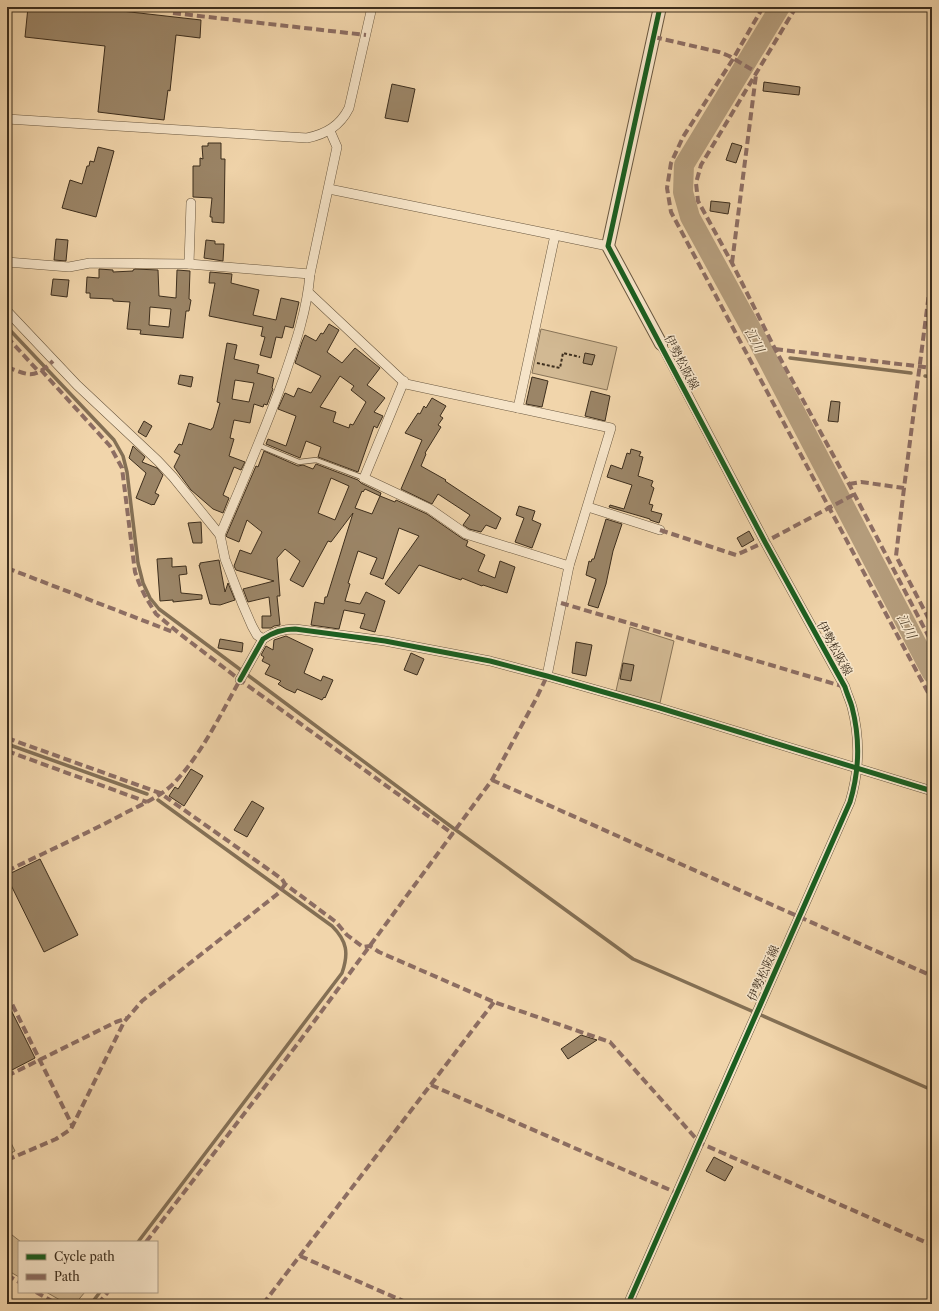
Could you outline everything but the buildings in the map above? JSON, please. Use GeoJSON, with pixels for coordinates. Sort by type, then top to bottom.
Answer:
{"type":"FeatureCollection","features":[{"type":"Feature","properties":{"kind":"street"},"geometry":{"type":"LineString","coordinates":[[7,119],[307,138],[318,136],[330,131],[344,118],[349,108],[372,7]]}},
{"type":"Feature","properties":{"kind":"street"},"geometry":{"type":"LineString","coordinates":[[329,189],[608,246],[660,7]]}},
{"type":"Feature","properties":{"kind":"street"},"geometry":{"type":"LineString","coordinates":[[220,535],[271,413],[300,332],[309,292],[310,274],[337,147],[330,131]]}},
{"type":"Feature","properties":{"kind":"street"},"geometry":{"type":"LineString","coordinates":[[189,264],[191,204]]}},
{"type":"Feature","properties":{"kind":"street"},"geometry":{"type":"LineString","coordinates":[[518,408],[555,235]]}},
{"type":"Feature","properties":{"kind":"street","name":"伊勢松阪線"},"geometry":{"type":"LineString","coordinates":[[608,246],[844,687],[852,707],[855,724],[857,768],[856,785],[850,802],[628,1304]]}},
{"type":"Feature","properties":{"kind":"street"},"geometry":{"type":"LineString","coordinates":[[7,262],[69,267],[90,263],[189,264],[310,274]]}},
{"type":"Feature","properties":{"kind":"street"},"geometry":{"type":"LineString","coordinates":[[309,292],[406,384],[611,428],[569,566],[547,676]]}},
{"type":"Feature","properties":{"kind":"street"},"geometry":{"type":"LineString","coordinates":[[7,310],[77,385],[158,460],[220,535],[225,559],[242,603],[257,635],[263,639]]}},
{"type":"Feature","properties":{"kind":"street"},"geometry":{"type":"LineString","coordinates":[[404,381],[364,478],[430,510],[466,534],[569,566]]}},
{"type":"Feature","properties":{"kind":"street"},"geometry":{"type":"LineString","coordinates":[[588,507],[660,530]]}},
{"type":"Feature","properties":{"kind":"street"},"geometry":{"type":"LineString","coordinates":[[243,675],[263,639],[285,629],[385,641],[490,662],[547,676],[660,708],[932,791]]}},
{"type":"Feature","properties":{"kind":"lane"},"geometry":{"type":"LineString","coordinates":[[258,445],[300,462],[316,460],[364,478]]}},
{"type":"Feature","properties":{"kind":"path"},"geometry":{"type":"LineString","coordinates":[[528,361],[560,368],[563,353],[580,357]]}},
{"type":"Feature","properties":{"kind":"shaded area"},"geometry":{"type":"Polygon","coordinates":[[[541,329],[617,347],[607,390],[532,373],[541,329]]]}},
{"type":"Feature","properties":{"kind":"shaded area"},"geometry":{"type":"Polygon","coordinates":[[[630,627],[674,641],[660,703],[616,691],[630,627]]]}},
{"type":"Feature","properties":{"kind":"shaded area"},"geometry":{"type":"Polygon","coordinates":[[[7,1135],[15,1151],[7,1155],[7,1135]]]}},
{"type":"Feature","properties":{"kind":"shaded area"},"geometry":{"type":"Polygon","coordinates":[[[7,1231],[20,1241],[18,1241],[18,1276],[7,1270],[7,1231]]]}},
{"type":"Feature","properties":{"kind":"shaded area"},"geometry":{"type":"Polygon","coordinates":[[[48,1293],[84,1293],[75,1304],[67,1304],[48,1293]]]}},
{"type":"Feature","properties":{"kind":"waterway","name":"江川"},"geometry":{"type":"LineString","coordinates":[[780,7],[684,165],[683,192],[690,217],[758,341],[932,673]]}},
{"type":"Feature","properties":{"kind":"waterway"},"geometry":{"type":"LineString","coordinates":[[7,327],[114,440],[123,456],[127,472],[138,563],[143,583],[150,598],[159,609],[449,825],[633,959],[932,1090]]}},
{"type":"Feature","properties":{"kind":"waterway"},"geometry":{"type":"LineString","coordinates":[[790,358],[911,373]]}},
{"type":"Feature","properties":{"kind":"waterway"},"geometry":{"type":"LineString","coordinates":[[925,376],[932,377]]}},
{"type":"Feature","properties":{"kind":"waterway"},"geometry":{"type":"LineString","coordinates":[[7,744],[147,794]]}},
{"type":"Feature","properties":{"kind":"waterway"},"geometry":{"type":"LineString","coordinates":[[139,1241],[342,973],[346,959],[344,942],[332,926],[158,800]]}},
{"type":"Feature","properties":{"kind":"waterway"},"geometry":{"type":"LineString","coordinates":[[91,1304],[99,1293]]}},
{"type":"Feature","properties":{"kind":"marked path"},"geometry":{"type":"LineString","coordinates":[[763,7],[733,59],[683,137],[671,163],[667,188],[671,212],[932,700]]}},
{"type":"Feature","properties":{"kind":"marked path"},"geometry":{"type":"LineString","coordinates":[[796,7],[701,165],[696,183],[698,201],[932,643]]}},
{"type":"Feature","properties":{"kind":"marked path"},"geometry":{"type":"LineString","coordinates":[[173,13],[366,35]]}},
{"type":"Feature","properties":{"kind":"marked path"},"geometry":{"type":"LineString","coordinates":[[654,37],[719,52],[729,56],[756,72]]}},
{"type":"Feature","properties":{"kind":"marked path"},"geometry":{"type":"LineString","coordinates":[[732,263],[756,75]]}},
{"type":"Feature","properties":{"kind":"marked path"},"geometry":{"type":"LineString","coordinates":[[849,484],[861,482],[904,488],[932,270]]}},
{"type":"Feature","properties":{"kind":"marked path"},"geometry":{"type":"LineString","coordinates":[[7,337],[39,372]]}},
{"type":"Feature","properties":{"kind":"marked path"},"geometry":{"type":"LineString","coordinates":[[775,349],[932,368]]}},
{"type":"Feature","properties":{"kind":"marked path"},"geometry":{"type":"LineString","coordinates":[[7,367],[27,374],[32,374],[41,371],[53,361]]}},
{"type":"Feature","properties":{"kind":"marked path"},"geometry":{"type":"LineString","coordinates":[[41,370],[110,446],[122,468],[135,572],[145,596],[156,614],[240,680],[453,834]]}},
{"type":"Feature","properties":{"kind":"marked path"},"geometry":{"type":"LineString","coordinates":[[904,488],[896,556],[932,625]]}},
{"type":"Feature","properties":{"kind":"marked path"},"geometry":{"type":"LineString","coordinates":[[660,530],[736,555],[765,542],[855,494]]}},
{"type":"Feature","properties":{"kind":"marked path"},"geometry":{"type":"LineString","coordinates":[[7,568],[173,632]]}},
{"type":"Feature","properties":{"kind":"marked path"},"geometry":{"type":"LineString","coordinates":[[561,603],[845,687]]}},
{"type":"Feature","properties":{"kind":"marked path"},"geometry":{"type":"LineString","coordinates":[[147,1241],[299,1042],[492,780],[547,676]]}},
{"type":"Feature","properties":{"kind":"marked path"},"geometry":{"type":"LineString","coordinates":[[7,871],[110,821],[150,800],[172,785],[201,748],[240,680]]}},
{"type":"Feature","properties":{"kind":"marked path"},"geometry":{"type":"LineString","coordinates":[[7,738],[160,793],[282,879],[285,884],[336,922],[347,935],[363,947],[370,946],[379,952],[494,1002],[610,1042],[700,1143],[932,1245]]}},
{"type":"Feature","properties":{"kind":"marked path"},"geometry":{"type":"LineString","coordinates":[[7,751],[147,802]]}},
{"type":"Feature","properties":{"kind":"marked path"},"geometry":{"type":"LineString","coordinates":[[492,780],[932,976]]}},
{"type":"Feature","properties":{"kind":"marked path"},"geometry":{"type":"LineString","coordinates":[[7,1160],[56,1139],[71,1129],[124,1022],[142,1001],[280,892],[285,884]]}},
{"type":"Feature","properties":{"kind":"marked path"},"geometry":{"type":"LineString","coordinates":[[7,994],[73,1127]]}},
{"type":"Feature","properties":{"kind":"marked path"},"geometry":{"type":"LineString","coordinates":[[263,1304],[494,1002]]}},
{"type":"Feature","properties":{"kind":"marked path"},"geometry":{"type":"LineString","coordinates":[[7,1076],[127,1018]]}},
{"type":"Feature","properties":{"kind":"marked path"},"geometry":{"type":"LineString","coordinates":[[431,1085],[677,1193]]}},
{"type":"Feature","properties":{"kind":"marked path"},"geometry":{"type":"LineString","coordinates":[[300,1256],[410,1304]]}},
{"type":"Feature","properties":{"kind":"marked path"},"geometry":{"type":"LineString","coordinates":[[7,1275],[18,1281]]}},
{"type":"Feature","properties":{"kind":"marked path"},"geometry":{"type":"LineString","coordinates":[[38,1293],[57,1304]]}},
{"type":"Feature","properties":{"kind":"marked path"},"geometry":{"type":"LineString","coordinates":[[98,1304],[107,1293]]}},
{"type":"Feature","properties":{"kind":"cycle path"},"geometry":{"type":"LineString","coordinates":[[628,1304],[850,802],[857,767],[855,719],[845,687],[765,542],[608,246],[660,7]]}},
{"type":"Feature","properties":{"kind":"cycle path"},"geometry":{"type":"LineString","coordinates":[[240,680],[263,639],[278,631],[295,629],[385,641],[490,661],[547,676],[660,708],[932,791]]}}]}
